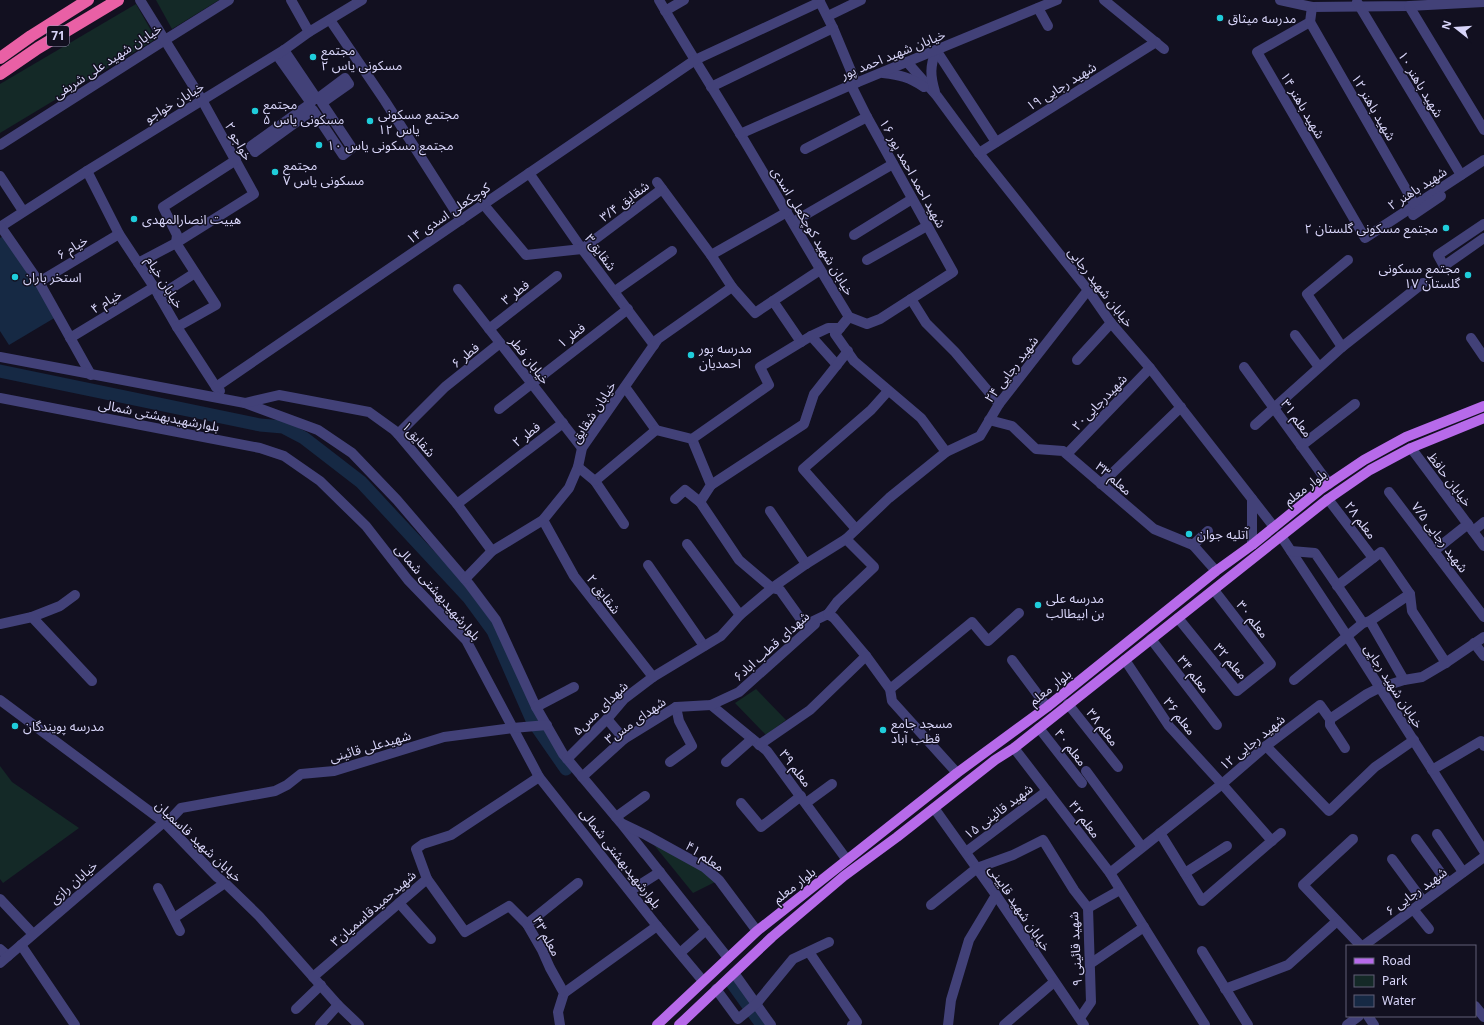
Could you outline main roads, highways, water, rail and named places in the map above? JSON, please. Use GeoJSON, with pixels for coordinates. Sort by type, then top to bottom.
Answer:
{"type":"FeatureCollection","features":[{"type":"Feature","properties":{"kind":"highway","name":"71"},"geometry":{"type":"LineString","coordinates":[[0,58],[31,36],[88,0]]}},
{"type":"Feature","properties":{"kind":"highway","name":"71"},"geometry":{"type":"LineString","coordinates":[[0,74],[38,48],[118,0]]}},
{"type":"Feature","properties":{"kind":"main road","name":"بلوار معلم"},"geometry":{"type":"LineString","coordinates":[[657,1025],[757,931],[957,773],[1047,707],[1216,571],[1252,545],[1329,484],[1364,460],[1406,437],[1484,406]]}},
{"type":"Feature","properties":{"kind":"main road","name":"بلوار معلم"},"geometry":{"type":"LineString","coordinates":[[683,1023],[716,989],[787,924],[844,876],[995,760],[1014,748],[1328,499],[1370,470],[1411,448],[1484,418]]}},
{"type":"Feature","properties":{"kind":"main road"},"geometry":{"type":"LineString","coordinates":[[1274,527],[1281,536]]}},
{"type":"Feature","properties":{"kind":"main road"},"geometry":{"type":"LineString","coordinates":[[986,751],[995,760]]}},
{"type":"Feature","properties":{"kind":"main road"},"geometry":{"type":"LineString","coordinates":[[838,868],[844,876]]}},
{"type":"Feature","properties":{"kind":"water","name":"استخر باران"},"geometry":{"type":"Polygon","coordinates":[[[3,236],[56,317],[9,345],[0,331],[0,238],[3,236]]]}},
{"type":"Feature","properties":{"kind":"waterway"},"geometry":{"type":"LineString","coordinates":[[0,371],[260,425],[283,427],[304,438],[361,482],[468,597],[493,631],[532,720],[566,769]]}},
{"type":"Feature","properties":{"kind":"waterway"},"geometry":{"type":"LineString","coordinates":[[732,983],[762,1025]]}},
{"type":"Feature","properties":{"kind":"place","name":"مدرسه میثاق"},"geometry":{"type":"Point","coordinates":[1220,18]}},
{"type":"Feature","properties":{"kind":"place","name":"مجتمع مسکونی یاس ۲"},"geometry":{"type":"Point","coordinates":[313,57]}},
{"type":"Feature","properties":{"kind":"place","name":"مجتمع مسکونی یاس ۵"},"geometry":{"type":"Point","coordinates":[255,111]}},
{"type":"Feature","properties":{"kind":"place","name":"مجتمع مسکونی یاس ۱۲"},"geometry":{"type":"Point","coordinates":[370,121]}},
{"type":"Feature","properties":{"kind":"place","name":"مجتمع مسکونی یاس ۱۰"},"geometry":{"type":"Point","coordinates":[319,145]}},
{"type":"Feature","properties":{"kind":"place","name":"مجتمع مسکونی یاس ۷"},"geometry":{"type":"Point","coordinates":[275,172]}},
{"type":"Feature","properties":{"kind":"place","name":"هییت انصارالمهدی"},"geometry":{"type":"Point","coordinates":[134,219]}},
{"type":"Feature","properties":{"kind":"place","name":"مجتمع مسکونی گلستان ۲"},"geometry":{"type":"Point","coordinates":[1446,228]}},
{"type":"Feature","properties":{"kind":"place","name":"مجتمع مسکونی گلستان ۱۷"},"geometry":{"type":"Point","coordinates":[1468,275]}},
{"type":"Feature","properties":{"kind":"place","name":"استخر باران"},"geometry":{"type":"Point","coordinates":[15,277]}},
{"type":"Feature","properties":{"kind":"place","name":"مدرسه پور احمدیان"},"geometry":{"type":"Point","coordinates":[691,355]}},
{"type":"Feature","properties":{"kind":"place","name":"آتلیه جوان"},"geometry":{"type":"Point","coordinates":[1189,534]}},
{"type":"Feature","properties":{"kind":"place","name":"مدرسه علی بن ابیطالب"},"geometry":{"type":"Point","coordinates":[1038,605]}},
{"type":"Feature","properties":{"kind":"place","name":"مدرسه پویندگان"},"geometry":{"type":"Point","coordinates":[15,726]}},
{"type":"Feature","properties":{"kind":"place","name":"مسجد جامع قطب آباد"},"geometry":{"type":"Point","coordinates":[883,730]}}]}
